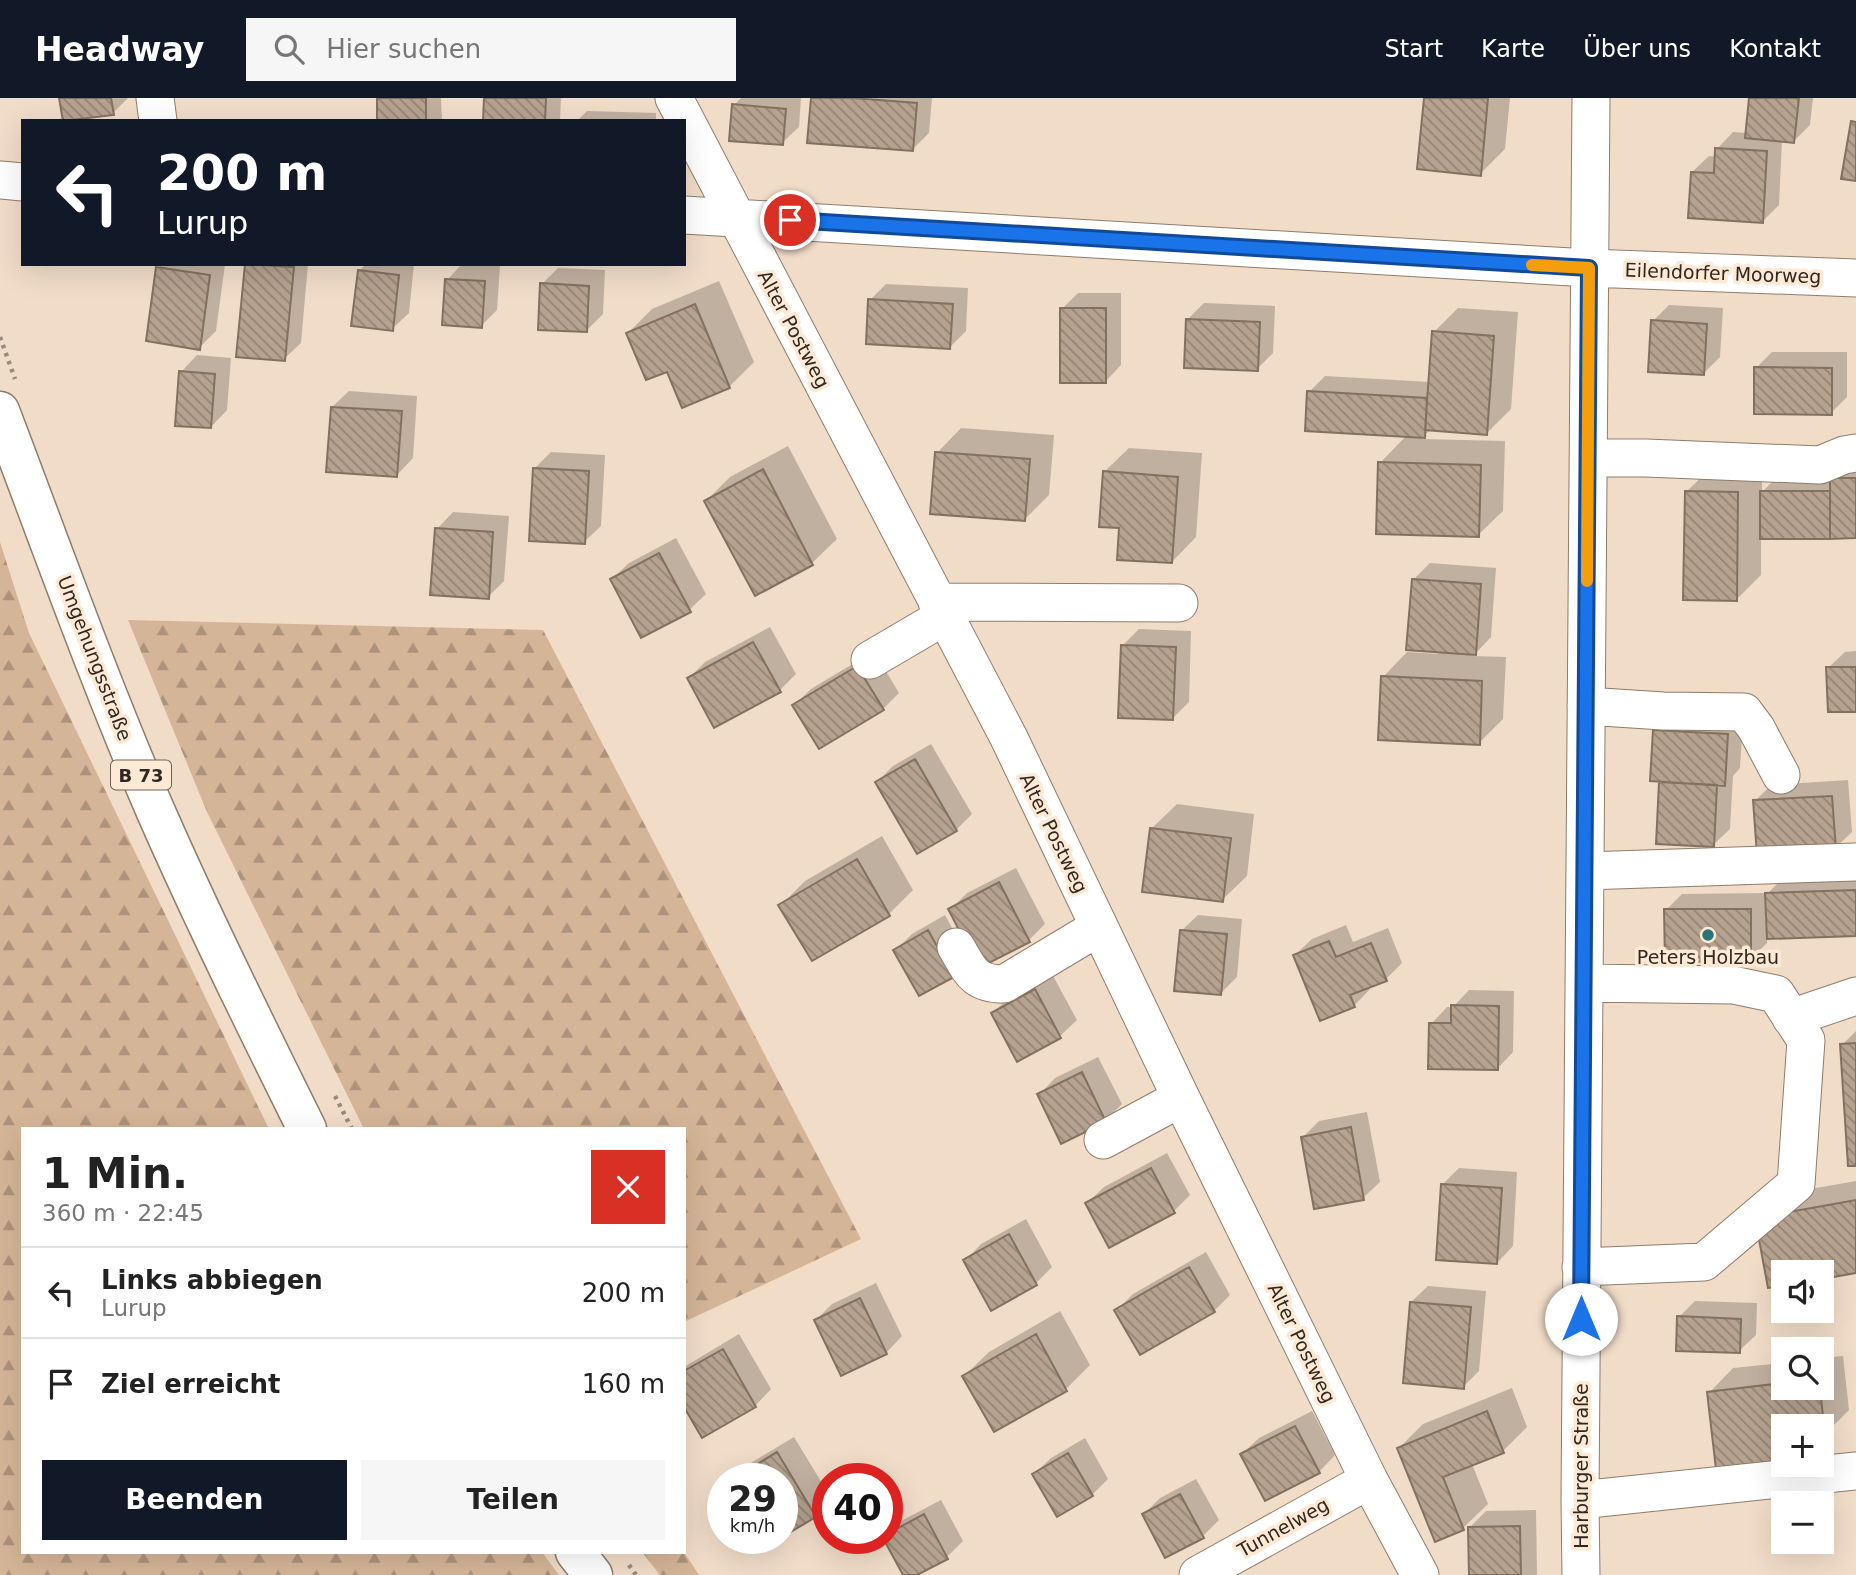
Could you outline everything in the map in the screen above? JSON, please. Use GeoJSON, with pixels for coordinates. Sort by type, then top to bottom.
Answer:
{"type":"FeatureCollection","features":[{"type":"Feature","properties":{"kind":"main road","name":"Umgehungsstraße"},"geometry":{"type":"LineString","coordinates":[[9,398],[97,669],[156,812],[232,978],[306,1127]]}},
{"type":"Feature","properties":{"kind":"main road"},"geometry":{"type":"LineString","coordinates":[[577,1554],[593,1575]]}},
{"type":"Feature","properties":{"kind":"street"},"geometry":{"type":"LineString","coordinates":[[134,98],[137,119]]}},
{"type":"Feature","properties":{"kind":"street"},"geometry":{"type":"LineString","coordinates":[[155,98],[158,119]]}},
{"type":"Feature","properties":{"kind":"street","name":"Alter Postweg"},"geometry":{"type":"LineString","coordinates":[[674,98],[685,119]]}},
{"type":"Feature","properties":{"kind":"street","name":"Harburger Straße"},"geometry":{"type":"LineString","coordinates":[[1581,1575],[1591,98]]}},
{"type":"Feature","properties":{"kind":"street","name":"Alter Postweg"},"geometry":{"type":"LineString","coordinates":[[686,121],[1009,738],[1181,1098],[1369,1480],[1420,1575]]}},
{"type":"Feature","properties":{"kind":"street"},"geometry":{"type":"LineString","coordinates":[[0,180],[21,182]]}},
{"type":"Feature","properties":{"kind":"street","name":"Eilendorfer Moorweg"},"geometry":{"type":"LineString","coordinates":[[686,215],[1589,268],[1856,278]]}},
{"type":"Feature","properties":{"kind":"street"},"geometry":{"type":"LineString","coordinates":[[1588,458],[1820,465],[1856,453]]}},
{"type":"Feature","properties":{"kind":"street"},"geometry":{"type":"LineString","coordinates":[[870,660],[941,609],[1178,603]]}},
{"type":"Feature","properties":{"kind":"street"},"geometry":{"type":"LineString","coordinates":[[1586,706],[1663,712],[1744,712],[1756,728],[1781,775]]}},
{"type":"Feature","properties":{"kind":"street"},"geometry":{"type":"LineString","coordinates":[[1584,871],[1856,862]]}},
{"type":"Feature","properties":{"kind":"street"},"geometry":{"type":"LineString","coordinates":[[956,947],[974,977],[989,984],[1004,984],[1099,927]]}},
{"type":"Feature","properties":{"kind":"street"},"geometry":{"type":"LineString","coordinates":[[1581,1267],[1704,1262],[1796,1184],[1806,1040],[1776,994],[1733,985],[1584,983]]}},
{"type":"Feature","properties":{"kind":"street"},"geometry":{"type":"LineString","coordinates":[[1791,1018],[1856,996]]}},
{"type":"Feature","properties":{"kind":"street"},"geometry":{"type":"LineString","coordinates":[[1103,1140],[1181,1098]]}},
{"type":"Feature","properties":{"kind":"street"},"geometry":{"type":"LineString","coordinates":[[1580,1500],[1856,1471]]}},
{"type":"Feature","properties":{"kind":"street","name":"Tunnelweg"},"geometry":{"type":"LineString","coordinates":[[1198,1575],[1369,1480]]}},
{"type":"Feature","properties":{"kind":"path"},"geometry":{"type":"LineString","coordinates":[[0,337],[9,398]]}},
{"type":"Feature","properties":{"kind":"path"},"geometry":{"type":"LineString","coordinates":[[334,1095],[351,1127]]}},
{"type":"Feature","properties":{"kind":"green space"},"geometry":{"type":"Polygon","coordinates":[[[0,542],[29,633],[268,1127],[21,1127],[21,1554],[543,1554],[559,1575],[0,1575],[0,542]]]}},
{"type":"Feature","properties":{"kind":"green space"},"geometry":{"type":"Polygon","coordinates":[[[128,620],[543,630],[861,1239],[686,1321],[686,1127],[363,1127],[207,812],[128,620]]]}},
{"type":"Feature","properties":{"kind":"green space"},"geometry":{"type":"Polygon","coordinates":[[[644,1554],[685,1554],[699,1575],[660,1575],[644,1554]]]}},
{"type":"Feature","properties":{"kind":"building"},"geometry":{"type":"Polygon","coordinates":[[[59,98],[111,98],[114,115],[63,119],[59,98]]]}},
{"type":"Feature","properties":{"kind":"building"},"geometry":{"type":"Polygon","coordinates":[[[377,98],[426,98],[426,119],[377,119],[377,98]]]}},
{"type":"Feature","properties":{"kind":"building"},"geometry":{"type":"Polygon","coordinates":[[[484,98],[546,98],[545,119],[483,119],[484,98]]]}},
{"type":"Feature","properties":{"kind":"building"},"geometry":{"type":"Polygon","coordinates":[[[811,98],[917,103],[913,151],[807,143],[811,98]]]}},
{"type":"Feature","properties":{"kind":"building"},"geometry":{"type":"Polygon","coordinates":[[[1424,98],[1488,98],[1481,176],[1417,169],[1424,98]]]}},
{"type":"Feature","properties":{"kind":"building"},"geometry":{"type":"Polygon","coordinates":[[[1749,98],[1799,98],[1794,143],[1745,138],[1749,98]]]}},
{"type":"Feature","properties":{"kind":"building"},"geometry":{"type":"Polygon","coordinates":[[[732,104],[786,109],[783,145],[729,141],[732,104]]]}},
{"type":"Feature","properties":{"kind":"building"},"geometry":{"type":"Polygon","coordinates":[[[1851,121],[1856,122],[1856,181],[1841,179],[1851,121]]]}},
{"type":"Feature","properties":{"kind":"building"},"geometry":{"type":"Polygon","coordinates":[[[1715,148],[1767,151],[1763,223],[1688,218],[1691,172],[1714,173],[1715,148]]]}},
{"type":"Feature","properties":{"kind":"building"},"geometry":{"type":"Polygon","coordinates":[[[245,266],[294,267],[285,361],[236,357],[245,266]]]}},
{"type":"Feature","properties":{"kind":"building"},"geometry":{"type":"Polygon","coordinates":[[[156,267],[210,275],[200,350],[146,341],[156,267]]]}},
{"type":"Feature","properties":{"kind":"building"},"geometry":{"type":"Polygon","coordinates":[[[358,270],[399,275],[393,331],[351,326],[358,270]]]}},
{"type":"Feature","properties":{"kind":"building"},"geometry":{"type":"Polygon","coordinates":[[[445,279],[485,281],[482,328],[442,325],[445,279]]]}},
{"type":"Feature","properties":{"kind":"building"},"geometry":{"type":"Polygon","coordinates":[[[540,283],[589,286],[587,332],[538,330],[540,283]]]}},
{"type":"Feature","properties":{"kind":"building"},"geometry":{"type":"Polygon","coordinates":[[[868,299],[953,304],[950,349],[866,344],[868,299]]]}},
{"type":"Feature","properties":{"kind":"building"},"geometry":{"type":"Polygon","coordinates":[[[695,304],[730,388],[682,408],[667,372],[646,380],[626,333],[695,304]]]}},
{"type":"Feature","properties":{"kind":"building"},"geometry":{"type":"Polygon","coordinates":[[[1060,308],[1106,308],[1106,383],[1060,383],[1060,308]]]}},
{"type":"Feature","properties":{"kind":"building"},"geometry":{"type":"Polygon","coordinates":[[[1186,319],[1260,322],[1258,371],[1184,368],[1186,319]]]}},
{"type":"Feature","properties":{"kind":"building"},"geometry":{"type":"Polygon","coordinates":[[[1651,320],[1707,324],[1704,375],[1648,372],[1651,320]]]}},
{"type":"Feature","properties":{"kind":"building"},"geometry":{"type":"Polygon","coordinates":[[[1432,331],[1494,336],[1487,435],[1425,430],[1432,331]]]}},
{"type":"Feature","properties":{"kind":"building"},"geometry":{"type":"Polygon","coordinates":[[[1754,367],[1832,368],[1832,415],[1754,414],[1754,367]]]}},
{"type":"Feature","properties":{"kind":"building"},"geometry":{"type":"Polygon","coordinates":[[[179,371],[215,374],[211,428],[175,426],[179,371]]]}},
{"type":"Feature","properties":{"kind":"building"},"geometry":{"type":"Polygon","coordinates":[[[1307,391],[1427,398],[1425,438],[1305,431],[1307,391]]]}},
{"type":"Feature","properties":{"kind":"building"},"geometry":{"type":"Polygon","coordinates":[[[331,407],[402,411],[397,477],[326,472],[331,407]]]}},
{"type":"Feature","properties":{"kind":"building"},"geometry":{"type":"Polygon","coordinates":[[[935,452],[1030,459],[1025,521],[930,514],[935,452]]]}},
{"type":"Feature","properties":{"kind":"building"},"geometry":{"type":"Polygon","coordinates":[[[1378,462],[1481,465],[1479,537],[1376,534],[1378,462]]]}},
{"type":"Feature","properties":{"kind":"building"},"geometry":{"type":"Polygon","coordinates":[[[533,468],[589,471],[585,544],[529,541],[533,468]]]}},
{"type":"Feature","properties":{"kind":"building"},"geometry":{"type":"Polygon","coordinates":[[[763,469],[813,565],[755,596],[704,501],[763,469]]]}},
{"type":"Feature","properties":{"kind":"building"},"geometry":{"type":"Polygon","coordinates":[[[1103,471],[1178,477],[1172,563],[1117,560],[1119,528],[1099,527],[1103,471]]]}},
{"type":"Feature","properties":{"kind":"building"},"geometry":{"type":"Polygon","coordinates":[[[1830,478],[1856,478],[1856,538],[1830,539],[1830,478]]]}},
{"type":"Feature","properties":{"kind":"building"},"geometry":{"type":"Polygon","coordinates":[[[1685,491],[1738,492],[1737,601],[1683,600],[1685,491]]]}},
{"type":"Feature","properties":{"kind":"building"},"geometry":{"type":"Polygon","coordinates":[[[1760,491],[1830,491],[1830,539],[1760,539],[1760,491]]]}},
{"type":"Feature","properties":{"kind":"building"},"geometry":{"type":"Polygon","coordinates":[[[435,528],[493,532],[489,599],[430,595],[435,528]]]}},
{"type":"Feature","properties":{"kind":"building"},"geometry":{"type":"Polygon","coordinates":[[[659,553],[691,612],[641,638],[610,579],[659,553]]]}},
{"type":"Feature","properties":{"kind":"building"},"geometry":{"type":"Polygon","coordinates":[[[1412,579],[1481,584],[1476,655],[1406,650],[1412,579]]]}},
{"type":"Feature","properties":{"kind":"building"},"geometry":{"type":"Polygon","coordinates":[[[753,642],[781,692],[714,728],[687,678],[753,642]]]}},
{"type":"Feature","properties":{"kind":"building"},"geometry":{"type":"Polygon","coordinates":[[[1121,645],[1176,647],[1173,720],[1118,718],[1121,645]]]}},
{"type":"Feature","properties":{"kind":"building"},"geometry":{"type":"Polygon","coordinates":[[[857,666],[884,710],[819,749],[792,705],[857,666]]]}},
{"type":"Feature","properties":{"kind":"building"},"geometry":{"type":"Polygon","coordinates":[[[1826,667],[1856,667],[1856,712],[1828,712],[1826,667]]]}},
{"type":"Feature","properties":{"kind":"building"},"geometry":{"type":"Polygon","coordinates":[[[1381,676],[1482,681],[1480,745],[1378,740],[1381,676]]]}},
{"type":"Feature","properties":{"kind":"building"},"geometry":{"type":"Polygon","coordinates":[[[1653,730],[1728,734],[1725,786],[1650,781],[1653,730]]]}},
{"type":"Feature","properties":{"kind":"building"},"geometry":{"type":"Polygon","coordinates":[[[915,759],[957,831],[917,854],[875,782],[915,759]]]}},
{"type":"Feature","properties":{"kind":"building"},"geometry":{"type":"Polygon","coordinates":[[[1659,782],[1717,785],[1714,847],[1656,844],[1659,782]]]}},
{"type":"Feature","properties":{"kind":"building"},"geometry":{"type":"Polygon","coordinates":[[[1832,796],[1836,850],[1757,855],[1753,800],[1832,796]]]}},
{"type":"Feature","properties":{"kind":"building"},"geometry":{"type":"Polygon","coordinates":[[[1150,828],[1231,838],[1223,902],[1142,892],[1150,828]]]}},
{"type":"Feature","properties":{"kind":"building"},"geometry":{"type":"Polygon","coordinates":[[[857,859],[890,916],[812,961],[778,905],[857,859]]]}},
{"type":"Feature","properties":{"kind":"building"},"geometry":{"type":"Polygon","coordinates":[[[999,882],[1030,942],[979,968],[948,909],[999,882]]]}},
{"type":"Feature","properties":{"kind":"building"},"geometry":{"type":"Polygon","coordinates":[[[1856,890],[1856,936],[1767,939],[1765,893],[1856,890]]]}},
{"type":"Feature","properties":{"kind":"building","name":"Peters Holzbau"},"geometry":{"type":"Polygon","coordinates":[[[1664,909],[1751,909],[1751,961],[1665,962],[1664,909]]]}},
{"type":"Feature","properties":{"kind":"building"},"geometry":{"type":"Polygon","coordinates":[[[928,930],[954,977],[919,996],[893,950],[928,930]]]}},
{"type":"Feature","properties":{"kind":"building"},"geometry":{"type":"Polygon","coordinates":[[[1180,930],[1227,934],[1221,995],[1174,991],[1180,930]]]}},
{"type":"Feature","properties":{"kind":"building"},"geometry":{"type":"Polygon","coordinates":[[[1329,941],[1336,957],[1371,943],[1387,981],[1350,995],[1355,1007],[1320,1021],[1293,955],[1329,941]]]}},
{"type":"Feature","properties":{"kind":"building"},"geometry":{"type":"Polygon","coordinates":[[[1035,989],[1061,1038],[1017,1062],[991,1013],[1035,989]]]}},
{"type":"Feature","properties":{"kind":"building"},"geometry":{"type":"Polygon","coordinates":[[[1451,1005],[1499,1006],[1498,1070],[1428,1069],[1429,1023],[1451,1023],[1451,1005]]]}},
{"type":"Feature","properties":{"kind":"building"},"geometry":{"type":"Polygon","coordinates":[[[1856,1043],[1856,1166],[1848,1166],[1840,1044],[1856,1043]]]}},
{"type":"Feature","properties":{"kind":"building"},"geometry":{"type":"Polygon","coordinates":[[[1082,1072],[1106,1122],[1061,1144],[1037,1094],[1082,1072]]]}},
{"type":"Feature","properties":{"kind":"building"},"geometry":{"type":"Polygon","coordinates":[[[1351,1127],[1364,1200],[1314,1209],[1301,1137],[1351,1127]]]}},
{"type":"Feature","properties":{"kind":"building"},"geometry":{"type":"Polygon","coordinates":[[[1151,1168],[1175,1213],[1109,1248],[1085,1203],[1151,1168]]]}},
{"type":"Feature","properties":{"kind":"building"},"geometry":{"type":"Polygon","coordinates":[[[1441,1184],[1502,1188],[1497,1264],[1436,1260],[1441,1184]]]}},
{"type":"Feature","properties":{"kind":"building"},"geometry":{"type":"Polygon","coordinates":[[[1856,1200],[1856,1273],[1834,1277],[1834,1260],[1771,1260],[1771,1288],[1768,1288],[1755,1218],[1856,1200]]]}},
{"type":"Feature","properties":{"kind":"building"},"geometry":{"type":"Polygon","coordinates":[[[1009,1234],[1037,1285],[991,1311],[963,1260],[1009,1234]]]}},
{"type":"Feature","properties":{"kind":"building"},"geometry":{"type":"Polygon","coordinates":[[[1189,1267],[1215,1312],[1140,1355],[1114,1310],[1189,1267]]]}},
{"type":"Feature","properties":{"kind":"building"},"geometry":{"type":"Polygon","coordinates":[[[860,1298],[887,1354],[841,1376],[814,1320],[860,1298]]]}},
{"type":"Feature","properties":{"kind":"building"},"geometry":{"type":"Polygon","coordinates":[[[1410,1302],[1471,1307],[1464,1389],[1403,1383],[1410,1302]]]}},
{"type":"Feature","properties":{"kind":"building"},"geometry":{"type":"Polygon","coordinates":[[[1677,1316],[1741,1319],[1740,1353],[1676,1351],[1677,1316]]]}},
{"type":"Feature","properties":{"kind":"building"},"geometry":{"type":"Polygon","coordinates":[[[1036,1334],[1067,1391],[994,1432],[962,1376],[1036,1334]]]}},
{"type":"Feature","properties":{"kind":"building"},"geometry":{"type":"Polygon","coordinates":[[[723,1349],[756,1407],[702,1438],[686,1410],[686,1370],[723,1349]]]}},
{"type":"Feature","properties":{"kind":"building"},"geometry":{"type":"Polygon","coordinates":[[[1771,1384],[1771,1400],[1821,1400],[1823,1414],[1771,1414],[1771,1462],[1716,1469],[1707,1392],[1771,1384]]]}},
{"type":"Feature","properties":{"kind":"building"},"geometry":{"type":"Polygon","coordinates":[[[1487,1411],[1504,1453],[1443,1477],[1464,1530],[1435,1542],[1397,1448],[1487,1411]]]}},
{"type":"Feature","properties":{"kind":"building"},"geometry":{"type":"Polygon","coordinates":[[[1295,1426],[1320,1473],[1265,1501],[1240,1454],[1295,1426]]]}},
{"type":"Feature","properties":{"kind":"building"},"geometry":{"type":"Polygon","coordinates":[[[777,1452],[784,1463],[759,1463],[777,1452]]]}},
{"type":"Feature","properties":{"kind":"building"},"geometry":{"type":"Polygon","coordinates":[[[1068,1453],[1093,1496],[1057,1517],[1032,1474],[1068,1453]]]}},
{"type":"Feature","properties":{"kind":"building"},"geometry":{"type":"Polygon","coordinates":[[[798,1487],[812,1510],[812,1519],[798,1528],[798,1487]]]}},
{"type":"Feature","properties":{"kind":"building"},"geometry":{"type":"Polygon","coordinates":[[[1180,1494],[1204,1538],[1165,1558],[1142,1514],[1180,1494]]]}},
{"type":"Feature","properties":{"kind":"building"},"geometry":{"type":"Polygon","coordinates":[[[924,1514],[948,1559],[917,1575],[903,1575],[892,1554],[903,1554],[903,1525],[924,1514]]]}},
{"type":"Feature","properties":{"kind":"building"},"geometry":{"type":"Polygon","coordinates":[[[1520,1526],[1521,1575],[1469,1575],[1468,1527],[1520,1526]]]}},
{"type":"Feature","properties":{"kind":"slow traffic"},"geometry":{"type":"LineString","coordinates":[[1532,265],[1589,268],[1587,581]]}},
{"type":"Feature","properties":{"kind":"place","name":"Peters Holzbau"},"geometry":{"type":"Point","coordinates":[1708,935]}},
{"type":"Feature","properties":{"kind":"route"},"geometry":{"type":"LineString","coordinates":[[790,220],[1589,268],[1581,1319]]}}]}
